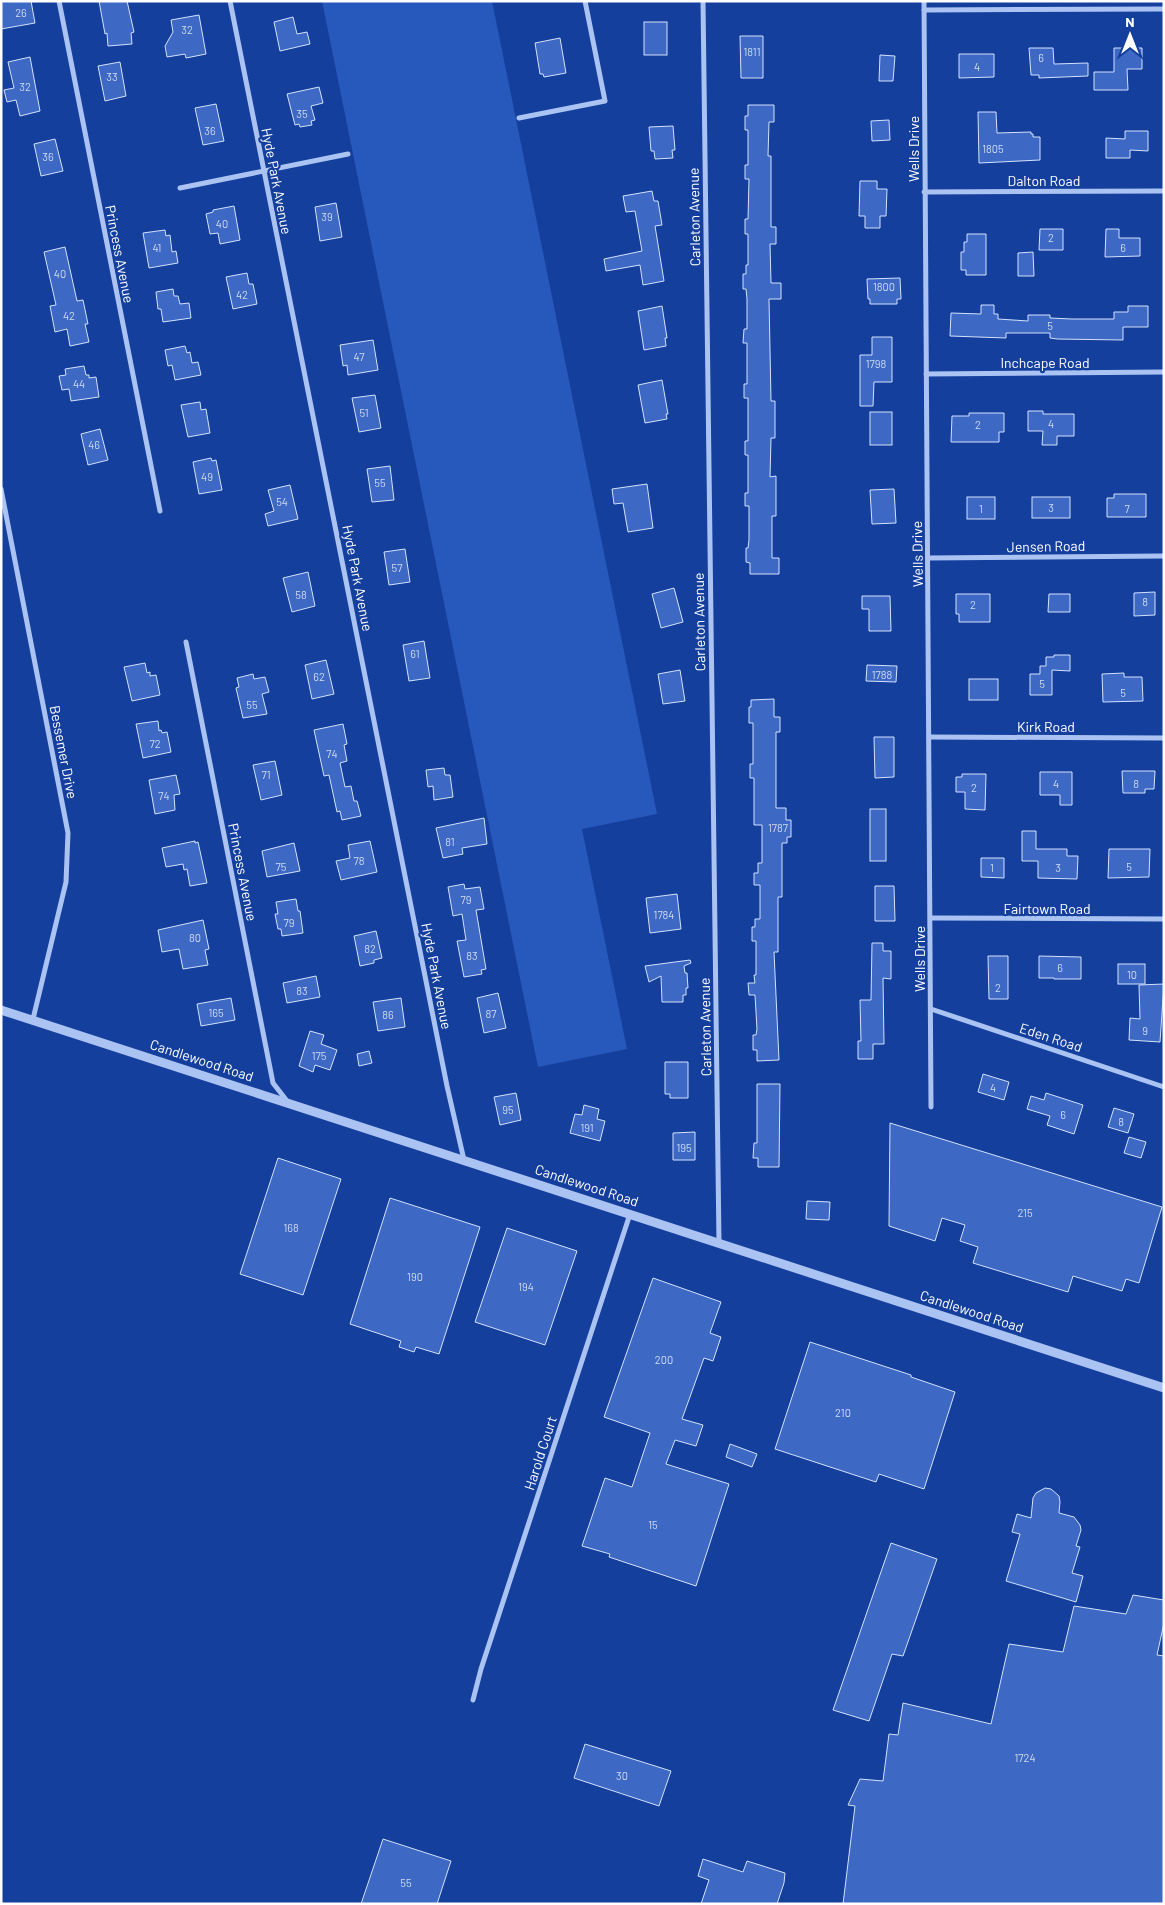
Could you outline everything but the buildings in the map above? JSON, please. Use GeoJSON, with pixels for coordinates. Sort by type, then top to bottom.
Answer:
{"type":"FeatureCollection","features":[{"type":"Feature","properties":{"kind":"street","name":"Princess Avenue"},"geometry":{"type":"LineString","coordinates":[[59,1],[160,511]]}},
{"type":"Feature","properties":{"kind":"street","name":"Hyde Park Avenue"},"geometry":{"type":"LineString","coordinates":[[230,1],[357,628],[445,1076],[464,1160]]}},
{"type":"Feature","properties":{"kind":"street"},"geometry":{"type":"LineString","coordinates":[[519,118],[605,101],[585,1]]}},
{"type":"Feature","properties":{"kind":"street","name":"Carleton Avenue"},"geometry":{"type":"LineString","coordinates":[[703,1],[718,1243]]}},
{"type":"Feature","properties":{"kind":"street","name":"Wells Drive"},"geometry":{"type":"LineString","coordinates":[[924,1],[930,1107]]}},
{"type":"Feature","properties":{"kind":"street"},"geometry":{"type":"LineString","coordinates":[[924,10],[1164,9]]}},
{"type":"Feature","properties":{"kind":"street"},"geometry":{"type":"LineString","coordinates":[[180,188],[348,154]]}},
{"type":"Feature","properties":{"kind":"street","name":"Dalton Road"},"geometry":{"type":"LineString","coordinates":[[924,192],[1164,191]]}},
{"type":"Feature","properties":{"kind":"street","name":"Inchcape Road"},"geometry":{"type":"LineString","coordinates":[[926,374],[1164,372]]}},
{"type":"Feature","properties":{"kind":"street","name":"Bessemer Drive"},"geometry":{"type":"LineString","coordinates":[[1,489],[68,832],[66,882],[33,1019]]}},
{"type":"Feature","properties":{"kind":"street","name":"Jensen Road"},"geometry":{"type":"LineString","coordinates":[[928,558],[1164,556]]}},
{"type":"Feature","properties":{"kind":"street","name":"Princess Avenue"},"geometry":{"type":"LineString","coordinates":[[186,642],[274,1083],[288,1102]]}},
{"type":"Feature","properties":{"kind":"street","name":"Kirk Road"},"geometry":{"type":"LineString","coordinates":[[928,737],[1164,738]]}},
{"type":"Feature","properties":{"kind":"street","name":"Fairtown Road"},"geometry":{"type":"LineString","coordinates":[[930,918],[1164,919]]}},
{"type":"Feature","properties":{"kind":"street","name":"Eden Road"},"geometry":{"type":"LineString","coordinates":[[930,1009],[1164,1087]]}},
{"type":"Feature","properties":{"kind":"street","name":"Candlewood Road"},"geometry":{"type":"LineString","coordinates":[[1,1010],[1164,1388]]}},
{"type":"Feature","properties":{"kind":"street","name":"Harold Court"},"geometry":{"type":"LineString","coordinates":[[473,1700],[484,1660],[630,1214]]}},
{"type":"Feature","properties":{"kind":"shaded area"},"geometry":{"type":"Polygon","coordinates":[[[322,1],[492,1],[657,814],[582,829],[627,1049],[538,1067],[322,1]]]}}]}
